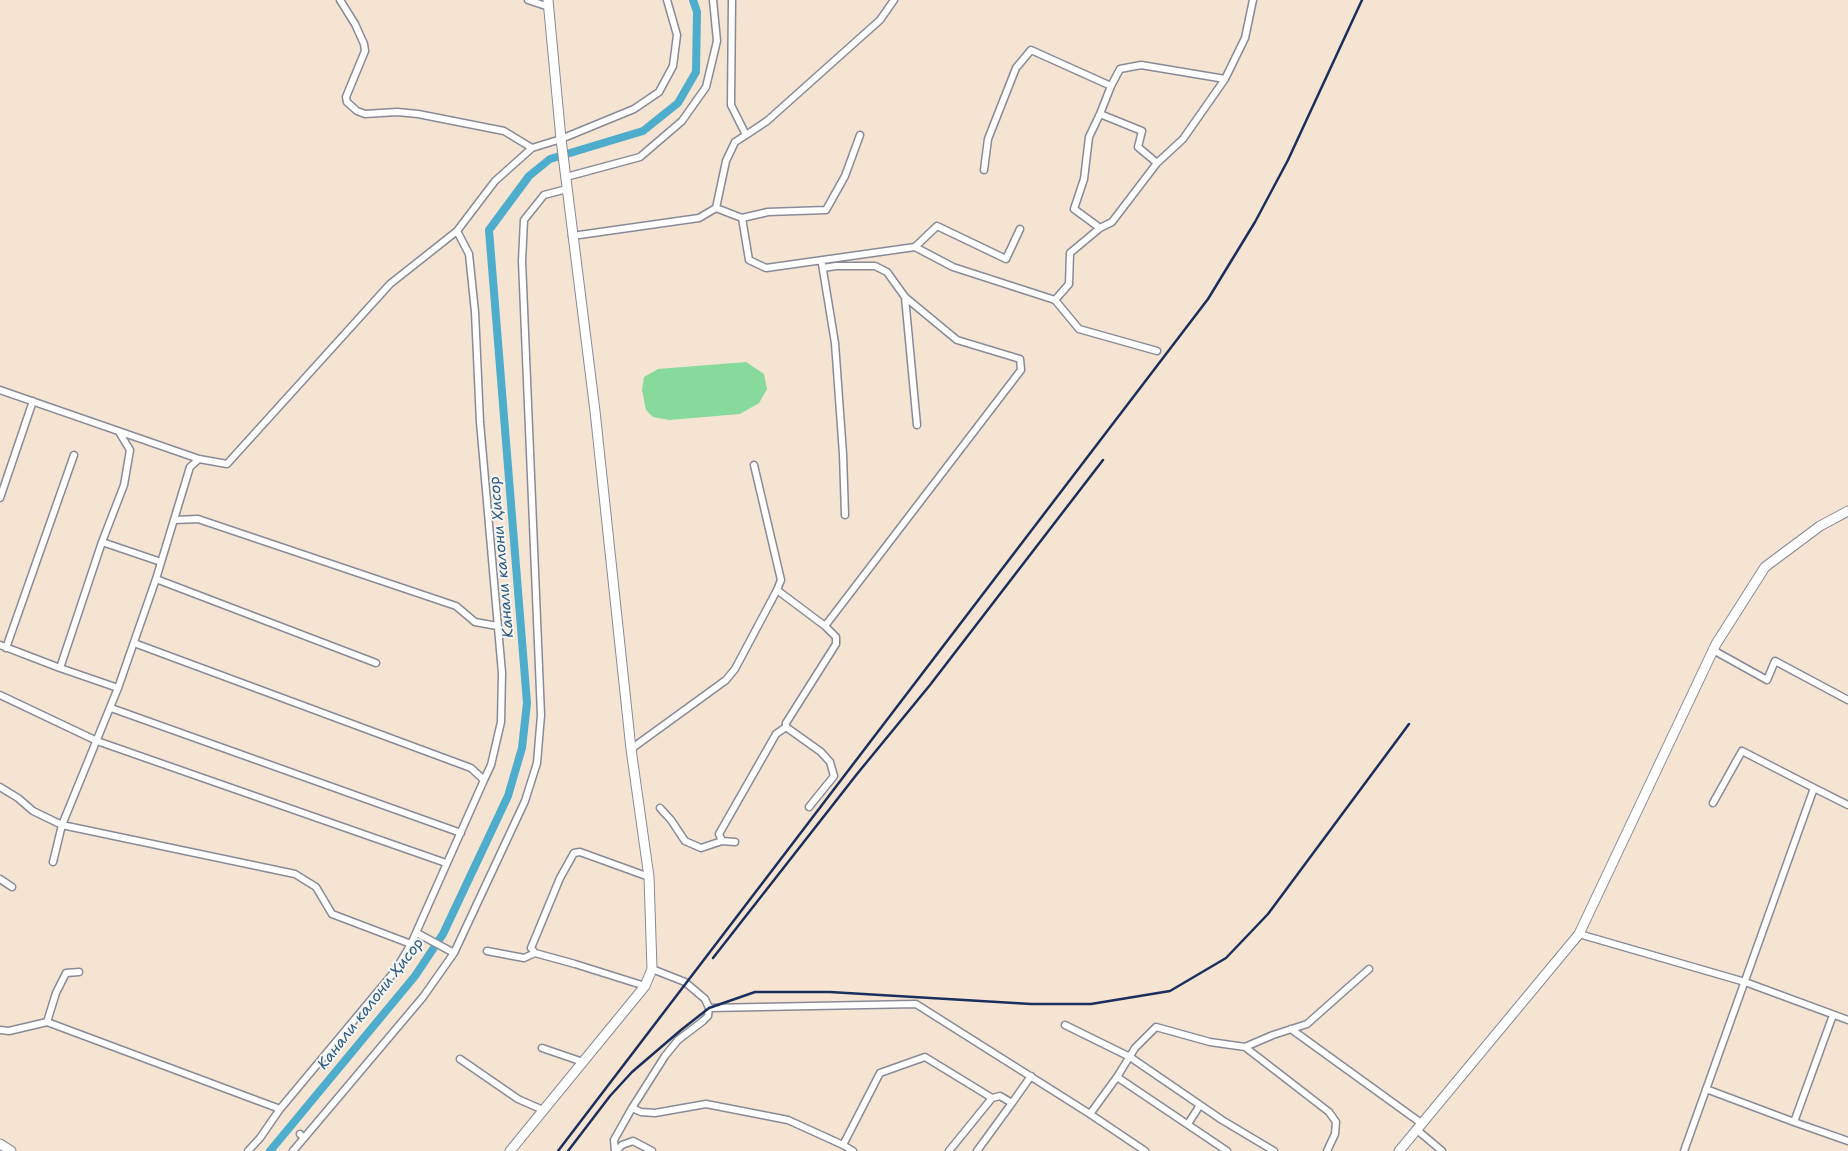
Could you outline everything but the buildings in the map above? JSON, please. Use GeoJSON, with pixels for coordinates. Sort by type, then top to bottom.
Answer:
{"type":"FeatureCollection","features":[{"type":"Feature","properties":{"kind":"main road"},"geometry":{"type":"LineString","coordinates":[[510,1151],[645,986],[652,969],[649,877],[632,749],[595,411],[560,139],[548,3]]}},
{"type":"Feature","properties":{"kind":"main road"},"geometry":{"type":"LineString","coordinates":[[1403,1150],[1419,1126],[1579,934],[1713,650],[1765,567],[1820,526],[1848,511]]}},
{"type":"Feature","properties":{"kind":"main road"},"geometry":{"type":"LineString","coordinates":[[0,1144],[11,1151]]}},
{"type":"Feature","properties":{"kind":"street"},"geometry":{"type":"LineString","coordinates":[[340,0],[355,24],[364,44],[365,51],[346,97],[347,102],[357,111],[365,114],[397,112],[418,114],[504,131],[532,148]]}},
{"type":"Feature","properties":{"kind":"street"},"geometry":{"type":"LineString","coordinates":[[528,0],[548,3]]}},
{"type":"Feature","properties":{"kind":"street"},"geometry":{"type":"LineString","coordinates":[[0,390],[199,460],[227,464],[390,284],[457,231],[495,181],[532,148],[560,139],[634,109],[659,92],[673,66],[677,35],[667,0]]}},
{"type":"Feature","properties":{"kind":"street"},"geometry":{"type":"LineString","coordinates":[[566,177],[640,157],[682,121],[706,87],[717,41],[713,0]]}},
{"type":"Feature","properties":{"kind":"street"},"geometry":{"type":"LineString","coordinates":[[732,0],[730,106],[746,135]]}},
{"type":"Feature","properties":{"kind":"street"},"geometry":{"type":"LineString","coordinates":[[572,236],[699,218],[716,208],[726,161],[735,142],[767,121],[880,20],[894,0]]}},
{"type":"Feature","properties":{"kind":"street"},"geometry":{"type":"LineString","coordinates":[[1055,300],[1069,284],[1070,253],[1100,228],[1112,222],[1157,163],[1183,139],[1225,79],[1245,38],[1253,0]]}},
{"type":"Feature","properties":{"kind":"street"},"geometry":{"type":"LineString","coordinates":[[984,170],[988,138],[1016,68],[1030,50],[1111,86]]}},
{"type":"Feature","properties":{"kind":"street"},"geometry":{"type":"LineString","coordinates":[[1100,228],[1074,209],[1084,179],[1090,137],[1120,69],[1141,65],[1225,79]]}},
{"type":"Feature","properties":{"kind":"street"},"geometry":{"type":"LineString","coordinates":[[1100,114],[1142,131],[1138,147],[1157,163]]}},
{"type":"Feature","properties":{"kind":"street"},"geometry":{"type":"LineString","coordinates":[[716,208],[742,218],[768,212],[826,210],[845,176],[860,135]]}},
{"type":"Feature","properties":{"kind":"street"},"geometry":{"type":"LineString","coordinates":[[294,1151],[302,1136],[424,997],[451,952],[525,801],[537,763],[541,715],[522,261],[524,220],[544,195],[567,189]]}},
{"type":"Feature","properties":{"kind":"street"},"geometry":{"type":"LineString","coordinates":[[742,218],[750,260],[766,268],[915,247],[937,226],[1006,259],[1020,229]]}},
{"type":"Feature","properties":{"kind":"street"},"geometry":{"type":"LineString","coordinates":[[248,1151],[395,971],[419,934],[446,863],[491,765],[501,722],[502,673],[480,422],[475,312],[468,254],[457,231]]}},
{"type":"Feature","properties":{"kind":"street"},"geometry":{"type":"LineString","coordinates":[[915,247],[953,267],[1055,300],[1079,329],[1157,351]]}},
{"type":"Feature","properties":{"kind":"street"},"geometry":{"type":"LineString","coordinates":[[822,260],[835,343],[843,454],[845,515]]}},
{"type":"Feature","properties":{"kind":"street"},"geometry":{"type":"LineString","coordinates":[[823,268],[875,266],[887,272],[905,297],[956,340],[1020,359],[1021,370],[825,626]]}},
{"type":"Feature","properties":{"kind":"street"},"geometry":{"type":"LineString","coordinates":[[905,297],[918,425]]}},
{"type":"Feature","properties":{"kind":"street"},"geometry":{"type":"LineString","coordinates":[[0,498],[33,401]]}},
{"type":"Feature","properties":{"kind":"street"},"geometry":{"type":"LineString","coordinates":[[60,668],[102,542],[124,485],[130,450],[119,432]]}},
{"type":"Feature","properties":{"kind":"street"},"geometry":{"type":"LineString","coordinates":[[74,455],[3,646],[118,688]]}},
{"type":"Feature","properties":{"kind":"street"},"geometry":{"type":"LineString","coordinates":[[53,862],[62,825],[111,708],[134,643],[156,579],[190,467],[199,460]]}},
{"type":"Feature","properties":{"kind":"street"},"geometry":{"type":"LineString","coordinates":[[632,749],[726,680],[735,669],[777,590],[781,580],[754,465]]}},
{"type":"Feature","properties":{"kind":"street"},"geometry":{"type":"LineString","coordinates":[[174,520],[198,519],[456,606],[476,622],[497,626]]}},
{"type":"Feature","properties":{"kind":"street"},"geometry":{"type":"LineString","coordinates":[[102,542],[161,562]]}},
{"type":"Feature","properties":{"kind":"street"},"geometry":{"type":"LineString","coordinates":[[156,579],[376,664]]}},
{"type":"Feature","properties":{"kind":"street"},"geometry":{"type":"LineString","coordinates":[[722,841],[719,834],[776,734],[786,727],[786,723],[836,644],[836,637],[825,626],[777,590]]}},
{"type":"Feature","properties":{"kind":"street"},"geometry":{"type":"LineString","coordinates":[[134,643],[471,768],[484,780]]}},
{"type":"Feature","properties":{"kind":"street"},"geometry":{"type":"LineString","coordinates":[[1713,650],[1767,680],[1775,661],[1848,700]]}},
{"type":"Feature","properties":{"kind":"street"},"geometry":{"type":"LineString","coordinates":[[0,695],[97,741],[446,863]]}},
{"type":"Feature","properties":{"kind":"street"},"geometry":{"type":"LineString","coordinates":[[111,708],[461,833]]}},
{"type":"Feature","properties":{"kind":"street"},"geometry":{"type":"LineString","coordinates":[[786,727],[821,752],[830,762],[834,776],[808,807]]}},
{"type":"Feature","properties":{"kind":"street"},"geometry":{"type":"LineString","coordinates":[[1713,803],[1742,751],[1848,805]]}},
{"type":"Feature","properties":{"kind":"street"},"geometry":{"type":"LineString","coordinates":[[0,787],[18,798],[33,811],[62,825],[295,874],[316,888],[332,914],[411,944]]}},
{"type":"Feature","properties":{"kind":"street"},"geometry":{"type":"LineString","coordinates":[[1684,1151],[1814,788]]}},
{"type":"Feature","properties":{"kind":"street"},"geometry":{"type":"LineString","coordinates":[[660,808],[671,820],[685,841],[701,848],[722,841],[735,842]]}},
{"type":"Feature","properties":{"kind":"street"},"geometry":{"type":"LineString","coordinates":[[535,954],[531,948],[560,878],[574,853],[580,852],[649,877]]}},
{"type":"Feature","properties":{"kind":"street"},"geometry":{"type":"LineString","coordinates":[[0,879],[12,887]]}},
{"type":"Feature","properties":{"kind":"street"},"geometry":{"type":"LineString","coordinates":[[419,934],[451,952]]}},
{"type":"Feature","properties":{"kind":"street"},"geometry":{"type":"LineString","coordinates":[[1579,934],[1744,982],[1848,1020]]}},
{"type":"Feature","properties":{"kind":"street"},"geometry":{"type":"LineString","coordinates":[[487,951],[524,958],[535,954],[575,964],[645,986]]}},
{"type":"Feature","properties":{"kind":"street"},"geometry":{"type":"LineString","coordinates":[[615,1151],[614,1140],[665,1056],[678,1040],[708,1016],[709,1008],[705,1000],[685,982],[652,969]]}},
{"type":"Feature","properties":{"kind":"street"},"geometry":{"type":"LineString","coordinates":[[1090,1114],[1135,1048],[1156,1027],[1210,1042],[1245,1047],[1307,1024],[1368,969]]}},
{"type":"Feature","properties":{"kind":"street"},"geometry":{"type":"LineString","coordinates":[[46,1022],[56,993],[66,973],[79,972]]}},
{"type":"Feature","properties":{"kind":"street"},"geometry":{"type":"LineString","coordinates":[[709,1008],[916,1004],[1031,1076],[1145,1151]]}},
{"type":"Feature","properties":{"kind":"street"},"geometry":{"type":"LineString","coordinates":[[1794,1122],[1833,1015]]}},
{"type":"Feature","properties":{"kind":"street"},"geometry":{"type":"LineString","coordinates":[[0,1030],[9,1031],[46,1022],[280,1110]]}},
{"type":"Feature","properties":{"kind":"street"},"geometry":{"type":"LineString","coordinates":[[1065,1025],[1130,1057],[1200,1105],[1274,1151]]}},
{"type":"Feature","properties":{"kind":"street"},"geometry":{"type":"LineString","coordinates":[[1291,1029],[1419,1126],[1442,1151]]}},
{"type":"Feature","properties":{"kind":"street"},"geometry":{"type":"LineString","coordinates":[[1245,1047],[1329,1112],[1336,1122],[1335,1134],[1327,1151]]}},
{"type":"Feature","properties":{"kind":"street"},"geometry":{"type":"LineString","coordinates":[[542,1048],[583,1062]]}},
{"type":"Feature","properties":{"kind":"street"},"geometry":{"type":"LineString","coordinates":[[844,1145],[880,1073],[925,1057],[992,1098]]}},
{"type":"Feature","properties":{"kind":"street"},"geometry":{"type":"LineString","coordinates":[[460,1059],[518,1099],[543,1110]]}},
{"type":"Feature","properties":{"kind":"street"},"geometry":{"type":"LineString","coordinates":[[977,1151],[1031,1076]]}},
{"type":"Feature","properties":{"kind":"street"},"geometry":{"type":"LineString","coordinates":[[1117,1077],[1227,1151]]}},
{"type":"Feature","properties":{"kind":"street"},"geometry":{"type":"LineString","coordinates":[[1706,1089],[1848,1141]]}},
{"type":"Feature","properties":{"kind":"street"},"geometry":{"type":"LineString","coordinates":[[949,1151],[992,1098],[1000,1096],[1012,1103]]}},
{"type":"Feature","properties":{"kind":"street"},"geometry":{"type":"LineString","coordinates":[[632,1108],[641,1112],[655,1113],[706,1104],[738,1109],[750,1114],[788,1120],[844,1145],[852,1151]]}},
{"type":"Feature","properties":{"kind":"street"},"geometry":{"type":"LineString","coordinates":[[1188,1124],[1200,1105]]}},
{"type":"Feature","properties":{"kind":"street"},"geometry":{"type":"LineString","coordinates":[[615,1151],[622,1145],[634,1141],[652,1151]]}},
{"type":"Feature","properties":{"kind":"street"},"geometry":{"type":"LineString","coordinates":[[1256,1151],[1262,1143]]}},
{"type":"Feature","properties":{"kind":"green space"},"geometry":{"type":"Polygon","coordinates":[[[746,362],[764,374],[767,389],[759,403],[740,414],[669,420],[653,417],[646,410],[642,390],[644,377],[658,369],[746,362]]]}},
{"type":"Feature","properties":{"kind":"waterway","name":"Канали калони Ҳисор"},"geometry":{"type":"LineString","coordinates":[[270,1151],[415,976],[443,934],[508,796],[522,748],[527,703],[489,230],[529,176],[550,159],[643,131],[678,103],[696,72],[697,12],[693,0]]}},
{"type":"Feature","properties":{"kind":"railway"},"geometry":{"type":"LineString","coordinates":[[558,1151],[1208,299],[1255,222],[1288,160],[1362,0]]}},
{"type":"Feature","properties":{"kind":"railway"},"geometry":{"type":"LineString","coordinates":[[713,958],[857,774],[930,685],[1103,460]]}},
{"type":"Feature","properties":{"kind":"railway"},"geometry":{"type":"LineString","coordinates":[[568,1151],[610,1096],[632,1072],[681,1030],[709,1008],[755,992],[830,992],[1031,1004],[1091,1004],[1170,991],[1226,958],[1268,914],[1409,724]]}}]}
